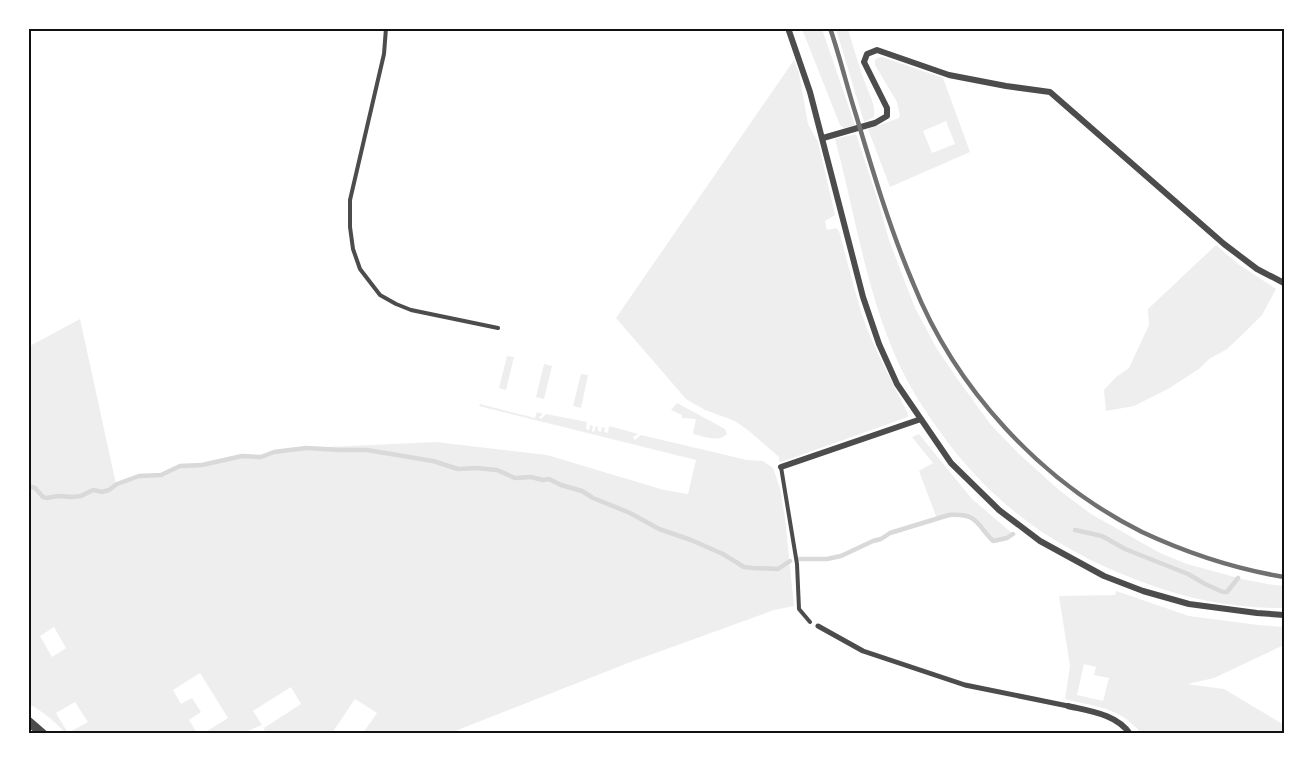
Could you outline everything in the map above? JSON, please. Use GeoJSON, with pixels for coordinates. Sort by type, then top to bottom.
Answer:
{"type":"FeatureCollection","features":[{"type":"Feature","properties":{"kind":"street"},"geometry":{"type":"LineString","coordinates":[[788,28],[823,138],[863,297],[879,344],[897,384],[951,463],[999,510],[1040,541],[1104,576],[1143,591],[1189,604],[1257,614],[1284,615]]}},
{"type":"Feature","properties":{"kind":"street"},"geometry":{"type":"LineString","coordinates":[[823,138],[875,123],[887,116],[887,108],[864,62],[867,54],[878,50],[949,75],[1050,92],[1224,244],[1257,269],[1284,283]]}},
{"type":"Feature","properties":{"kind":"street"},"geometry":{"type":"LineString","coordinates":[[781,467],[921,419]]}},
{"type":"Feature","properties":{"kind":"street"},"geometry":{"type":"LineString","coordinates":[[818,626],[863,651],[965,685],[1108,716],[1126,727],[1129,733]]}},
{"type":"Feature","properties":{"kind":"street"},"geometry":{"type":"LineString","coordinates":[[28,721],[43,734]]}},
{"type":"Feature","properties":{"kind":"lane"},"geometry":{"type":"LineString","coordinates":[[386,28],[384,54],[350,200],[353,249],[360,269],[380,295],[396,304],[411,310],[498,328]]}},
{"type":"Feature","properties":{"kind":"lane"},"geometry":{"type":"LineString","coordinates":[[781,467],[797,564],[799,609],[810,622]]}},
{"type":"Feature","properties":{"kind":"shaded area"},"geometry":{"type":"Polygon","coordinates":[[[802,29],[822,29],[855,125],[844,128],[840,125],[802,29]]]}},
{"type":"Feature","properties":{"kind":"shaded area"},"geometry":{"type":"Polygon","coordinates":[[[836,29],[848,29],[873,103],[874,117],[864,122],[836,29]]]}},
{"type":"Feature","properties":{"kind":"shaded area"},"geometry":{"type":"Polygon","coordinates":[[[882,57],[943,78],[970,152],[890,187],[868,129],[900,116],[897,102],[875,65],[877,58],[882,57]],[[946,121],[923,131],[932,153],[955,144],[946,121]]]}},
{"type":"Feature","properties":{"kind":"shaded area"},"geometry":{"type":"Polygon","coordinates":[[[794,60],[799,73],[808,124],[818,142],[835,215],[825,221],[827,230],[836,228],[839,231],[866,326],[908,417],[781,462],[779,457],[735,421],[705,410],[686,399],[616,318],[794,60]]]}},
{"type":"Feature","properties":{"kind":"shaded area"},"geometry":{"type":"Polygon","coordinates":[[[856,134],[889,240],[915,308],[937,349],[991,425],[1059,490],[1091,514],[1160,553],[1187,564],[1242,579],[1284,586],[1284,608],[1230,605],[1194,598],[1159,588],[1112,570],[1083,556],[1031,524],[1007,506],[963,462],[930,418],[908,381],[877,308],[835,139],[856,134]]]}},
{"type":"Feature","properties":{"kind":"shaded area"},"geometry":{"type":"Polygon","coordinates":[[[1216,245],[1238,264],[1276,289],[1262,315],[1227,349],[1209,359],[1199,369],[1168,389],[1134,406],[1106,411],[1104,390],[1116,377],[1129,368],[1149,325],[1148,309],[1216,245]]]}},
{"type":"Feature","properties":{"kind":"shaded area"},"geometry":{"type":"Polygon","coordinates":[[[80,319],[116,484],[139,476],[161,475],[177,466],[202,465],[242,456],[261,457],[274,452],[306,448],[436,442],[547,455],[664,490],[688,494],[696,460],[479,406],[480,404],[535,418],[537,412],[543,414],[539,417],[541,419],[546,414],[587,422],[586,429],[589,430],[590,425],[593,426],[592,431],[594,432],[596,426],[598,431],[601,432],[602,427],[605,428],[604,432],[608,433],[609,426],[638,434],[633,437],[635,440],[641,435],[747,460],[763,461],[773,468],[780,488],[785,518],[794,606],[774,610],[628,663],[450,733],[363,733],[377,713],[355,699],[332,733],[266,733],[262,725],[243,733],[204,733],[228,718],[200,673],[173,690],[181,704],[192,698],[201,712],[189,720],[197,733],[68,733],[65,733],[29,704],[28,347],[80,319]],[[54,627],[40,636],[52,657],[66,648],[54,627]],[[291,687],[253,711],[264,728],[301,704],[291,687]],[[75,702],[56,713],[68,733],[88,722],[75,702]]]}},
{"type":"Feature","properties":{"kind":"shaded area"},"geometry":{"type":"Polygon","coordinates":[[[507,356],[514,357],[506,390],[499,388],[507,356]]]}},
{"type":"Feature","properties":{"kind":"shaded area"},"geometry":{"type":"Polygon","coordinates":[[[544,364],[552,366],[544,399],[536,397],[544,364]]]}},
{"type":"Feature","properties":{"kind":"shaded area"},"geometry":{"type":"Polygon","coordinates":[[[581,374],[588,375],[581,408],[573,406],[581,374]]]}},
{"type":"Feature","properties":{"kind":"shaded area"},"geometry":{"type":"Polygon","coordinates":[[[677,403],[725,429],[727,434],[724,437],[715,438],[693,434],[696,419],[682,418],[682,415],[671,410],[677,403]]]}},
{"type":"Feature","properties":{"kind":"shaded area"},"geometry":{"type":"Polygon","coordinates":[[[919,434],[972,499],[1013,534],[993,541],[981,526],[966,516],[949,515],[937,519],[919,471],[933,463],[912,437],[919,434]]]}},
{"type":"Feature","properties":{"kind":"shaded area"},"geometry":{"type":"Polygon","coordinates":[[[1116,591],[1189,616],[1284,627],[1284,645],[1214,678],[1187,684],[1224,689],[1284,725],[1284,733],[1141,733],[1133,724],[1116,713],[1065,699],[1070,666],[1059,596],[1115,595],[1116,591]],[[1084,664],[1077,695],[1103,701],[1109,678],[1094,675],[1096,667],[1084,664]]]}},
{"type":"Feature","properties":{"kind":"waterway"},"geometry":{"type":"LineString","coordinates":[[28,486],[35,488],[43,497],[72,497],[81,496],[93,490],[102,492],[109,490],[117,484],[139,476],[161,475],[180,466],[202,465],[242,456],[261,457],[274,452],[306,448],[367,450],[433,461],[458,469],[497,470],[515,478],[549,479],[582,491],[659,529],[723,554],[744,567],[778,569],[790,561]]}},
{"type":"Feature","properties":{"kind":"waterway"},"geometry":{"type":"LineString","coordinates":[[799,559],[827,559],[841,556],[890,533],[949,515],[971,518],[993,541],[1013,534]]}},
{"type":"Feature","properties":{"kind":"waterway"},"geometry":{"type":"LineString","coordinates":[[1075,530],[1102,536],[1125,549],[1188,574],[1223,592],[1227,592],[1238,578]]}},
{"type":"Feature","properties":{"kind":"railway"},"geometry":{"type":"LineString","coordinates":[[830,28],[875,179],[913,283],[952,359],[1005,428],[1069,486],[1105,511],[1142,532],[1176,547],[1230,565],[1284,577]]}}]}
